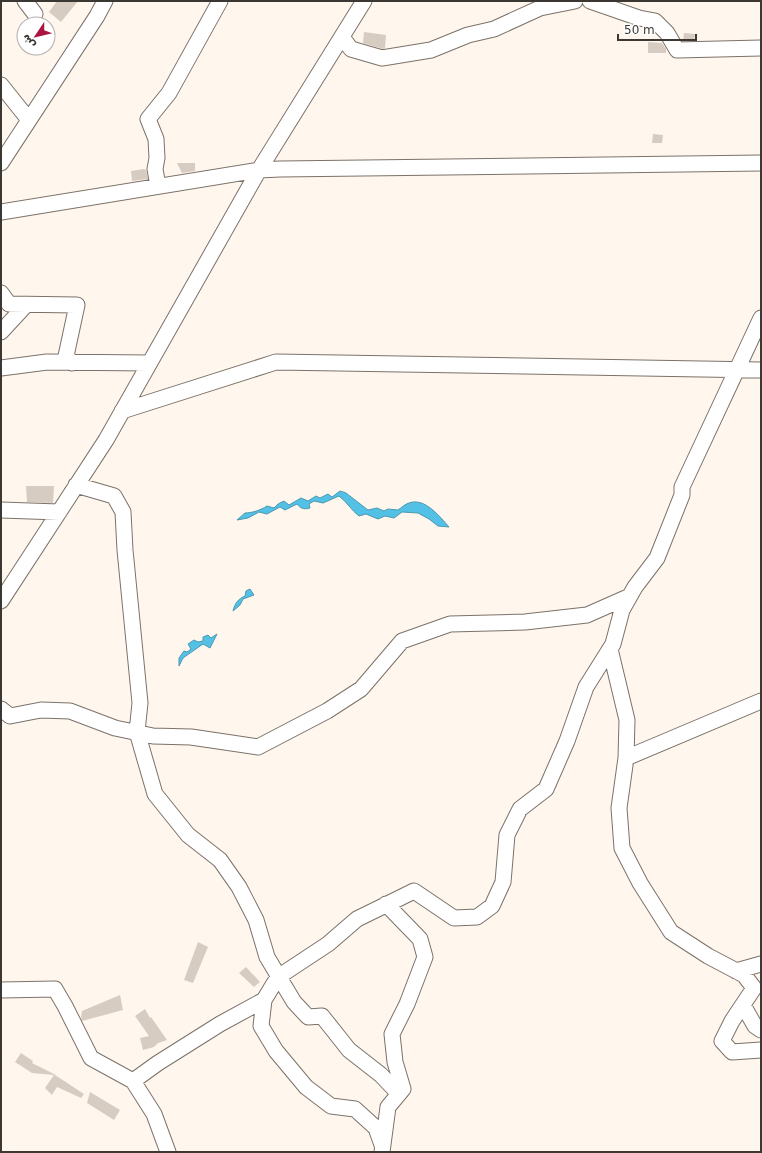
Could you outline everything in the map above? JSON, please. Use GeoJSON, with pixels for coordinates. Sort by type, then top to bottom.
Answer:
{"type":"FeatureCollection","features":[{"type":"Feature","properties":{"kind":"street"},"geometry":{"type":"LineString","coordinates":[[25,1],[35,14]]}},
{"type":"Feature","properties":{"kind":"street"},"geometry":{"type":"LineString","coordinates":[[1,163],[98,16],[105,1]]}},
{"type":"Feature","properties":{"kind":"street"},"geometry":{"type":"LineString","coordinates":[[158,186],[155,169],[157,158],[156,139],[148,120],[169,93],[220,1]]}},
{"type":"Feature","properties":{"kind":"street"},"geometry":{"type":"LineString","coordinates":[[1,601],[106,440],[259,170],[364,1]]}},
{"type":"Feature","properties":{"kind":"street"},"geometry":{"type":"LineString","coordinates":[[342,37],[351,49],[382,58],[431,50],[468,35],[494,29],[540,8],[575,1]]}},
{"type":"Feature","properties":{"kind":"street"},"geometry":{"type":"LineString","coordinates":[[590,1],[639,18],[655,21],[667,33],[677,50],[761,48]]}},
{"type":"Feature","properties":{"kind":"street"},"geometry":{"type":"LineString","coordinates":[[1,85],[29,120]]}},
{"type":"Feature","properties":{"kind":"street"},"geometry":{"type":"LineString","coordinates":[[1,212],[259,170],[761,163]]}},
{"type":"Feature","properties":{"kind":"street"},"geometry":{"type":"LineString","coordinates":[[4,301],[26,305],[77,305],[66,356],[72,363]]}},
{"type":"Feature","properties":{"kind":"street"},"geometry":{"type":"LineString","coordinates":[[1,332],[26,305]]}},
{"type":"Feature","properties":{"kind":"street"},"geometry":{"type":"LineString","coordinates":[[382,1149],[376,1128],[355,1109],[331,1106],[306,1087],[276,1051],[261,1026],[264,1000],[278,977],[328,944],[357,919],[414,891],[454,918],[477,917],[492,906],[503,882],[507,835],[520,809],[546,788],[567,741],[586,687],[613,644],[622,610],[635,587],[657,558],[682,495],[682,488],[761,318]]}},
{"type":"Feature","properties":{"kind":"street"},"geometry":{"type":"LineString","coordinates":[[1,368],[47,362],[149,363]]}},
{"type":"Feature","properties":{"kind":"street"},"geometry":{"type":"LineString","coordinates":[[122,410],[276,362],[736,371],[761,370]]}},
{"type":"Feature","properties":{"kind":"street"},"geometry":{"type":"LineString","coordinates":[[76,485],[114,496],[123,512],[125,550],[140,703],[137,732],[155,794],[188,835],[220,860],[239,887],[256,920],[267,957],[294,1002],[308,1017],[322,1016],[349,1050],[381,1075],[398,1094]]}},
{"type":"Feature","properties":{"kind":"street"},"geometry":{"type":"LineString","coordinates":[[1,510],[59,512]]}},
{"type":"Feature","properties":{"kind":"street"},"geometry":{"type":"LineString","coordinates":[[1,709],[10,716],[41,710],[70,711],[115,728],[154,736],[191,737],[258,747],[327,711],[361,689],[402,641],[450,624],[525,622],[587,615],[630,596]]}},
{"type":"Feature","properties":{"kind":"street"},"geometry":{"type":"LineString","coordinates":[[610,649],[626,720],[626,758],[619,808],[622,848],[640,883],[670,932],[708,956],[744,975],[754,988],[722,1041],[732,1052],[761,1050]]}},
{"type":"Feature","properties":{"kind":"street"},"geometry":{"type":"LineString","coordinates":[[626,758],[761,702]]}},
{"type":"Feature","properties":{"kind":"street"},"geometry":{"type":"LineString","coordinates":[[382,1149],[388,1107],[403,1089],[395,1062],[392,1034],[407,1004],[425,957],[420,940],[386,904]]}},
{"type":"Feature","properties":{"kind":"street"},"geometry":{"type":"LineString","coordinates":[[736,971],[761,964]]}},
{"type":"Feature","properties":{"kind":"street"},"geometry":{"type":"LineString","coordinates":[[1,990],[55,989],[91,1058],[133,1081],[154,1114],[168,1152]]}},
{"type":"Feature","properties":{"kind":"street"},"geometry":{"type":"LineString","coordinates":[[133,1081],[158,1063],[220,1024],[264,1000]]}},
{"type":"Feature","properties":{"kind":"street"},"geometry":{"type":"LineString","coordinates":[[743,1005],[755,1026],[761,1030]]}},
{"type":"Feature","properties":{"kind":"water"},"geometry":{"type":"Polygon","coordinates":[[[340,491],[346,493],[368,510],[377,508],[384,511],[388,509],[398,510],[409,503],[421,503],[432,509],[449,527],[438,526],[418,513],[402,512],[394,518],[385,516],[378,519],[366,514],[359,516],[339,496],[323,503],[314,501],[309,504],[310,508],[308,509],[299,507],[297,504],[285,510],[280,507],[267,514],[259,512],[248,518],[237,520],[245,513],[256,511],[267,506],[274,508],[284,501],[289,505],[301,498],[308,501],[316,496],[320,498],[328,494],[332,497],[340,491]]]}},
{"type":"Feature","properties":{"kind":"water"},"geometry":{"type":"Polygon","coordinates":[[[250,589],[254,595],[243,599],[240,605],[233,611],[240,598],[245,596],[246,591],[250,589]]]}},
{"type":"Feature","properties":{"kind":"water"},"geometry":{"type":"Polygon","coordinates":[[[217,634],[210,648],[203,644],[183,658],[179,666],[179,658],[184,651],[187,652],[191,649],[188,644],[194,640],[198,642],[203,641],[203,637],[208,635],[211,638],[217,634]]]}},
{"type":"Feature","properties":{"kind":"building"},"geometry":{"type":"Polygon","coordinates":[[[57,1],[78,1],[61,22],[56,16],[49,12],[57,1]]]}},
{"type":"Feature","properties":{"kind":"building"},"geometry":{"type":"Polygon","coordinates":[[[364,32],[386,35],[385,48],[383,49],[363,43],[364,32]]]}},
{"type":"Feature","properties":{"kind":"building"},"geometry":{"type":"Polygon","coordinates":[[[684,33],[695,34],[694,41],[683,41],[684,33]]]}},
{"type":"Feature","properties":{"kind":"building"},"geometry":{"type":"Polygon","coordinates":[[[648,42],[662,43],[666,49],[666,53],[648,53],[648,42]]]}},
{"type":"Feature","properties":{"kind":"building"},"geometry":{"type":"Polygon","coordinates":[[[653,134],[663,135],[662,143],[652,143],[653,134]]]}},
{"type":"Feature","properties":{"kind":"building"},"geometry":{"type":"Polygon","coordinates":[[[177,163],[195,163],[195,171],[182,173],[177,163]]]}},
{"type":"Feature","properties":{"kind":"building"},"geometry":{"type":"Polygon","coordinates":[[[146,170],[148,179],[132,181],[131,171],[146,170]]]}},
{"type":"Feature","properties":{"kind":"building"},"geometry":{"type":"Polygon","coordinates":[[[26,486],[54,486],[53,503],[27,502],[26,486]]]}},
{"type":"Feature","properties":{"kind":"building"},"geometry":{"type":"Polygon","coordinates":[[[198,942],[208,947],[193,983],[184,980],[198,942]]]}},
{"type":"Feature","properties":{"kind":"building"},"geometry":{"type":"Polygon","coordinates":[[[246,967],[260,982],[254,987],[239,973],[246,967]]]}},
{"type":"Feature","properties":{"kind":"building"},"geometry":{"type":"Polygon","coordinates":[[[120,995],[123,1010],[82,1021],[82,1011],[120,995]]]}},
{"type":"Feature","properties":{"kind":"building"},"geometry":{"type":"Polygon","coordinates":[[[145,1009],[167,1040],[158,1043],[154,1047],[143,1050],[140,1038],[149,1036],[135,1016],[145,1009]]]}},
{"type":"Feature","properties":{"kind":"building"},"geometry":{"type":"Polygon","coordinates":[[[21,1053],[33,1061],[32,1063],[56,1075],[84,1094],[81,1098],[57,1087],[52,1095],[45,1088],[54,1075],[32,1073],[15,1062],[21,1053]]]}},
{"type":"Feature","properties":{"kind":"building"},"geometry":{"type":"Polygon","coordinates":[[[90,1092],[120,1110],[114,1120],[87,1103],[90,1092]]]}}]}
